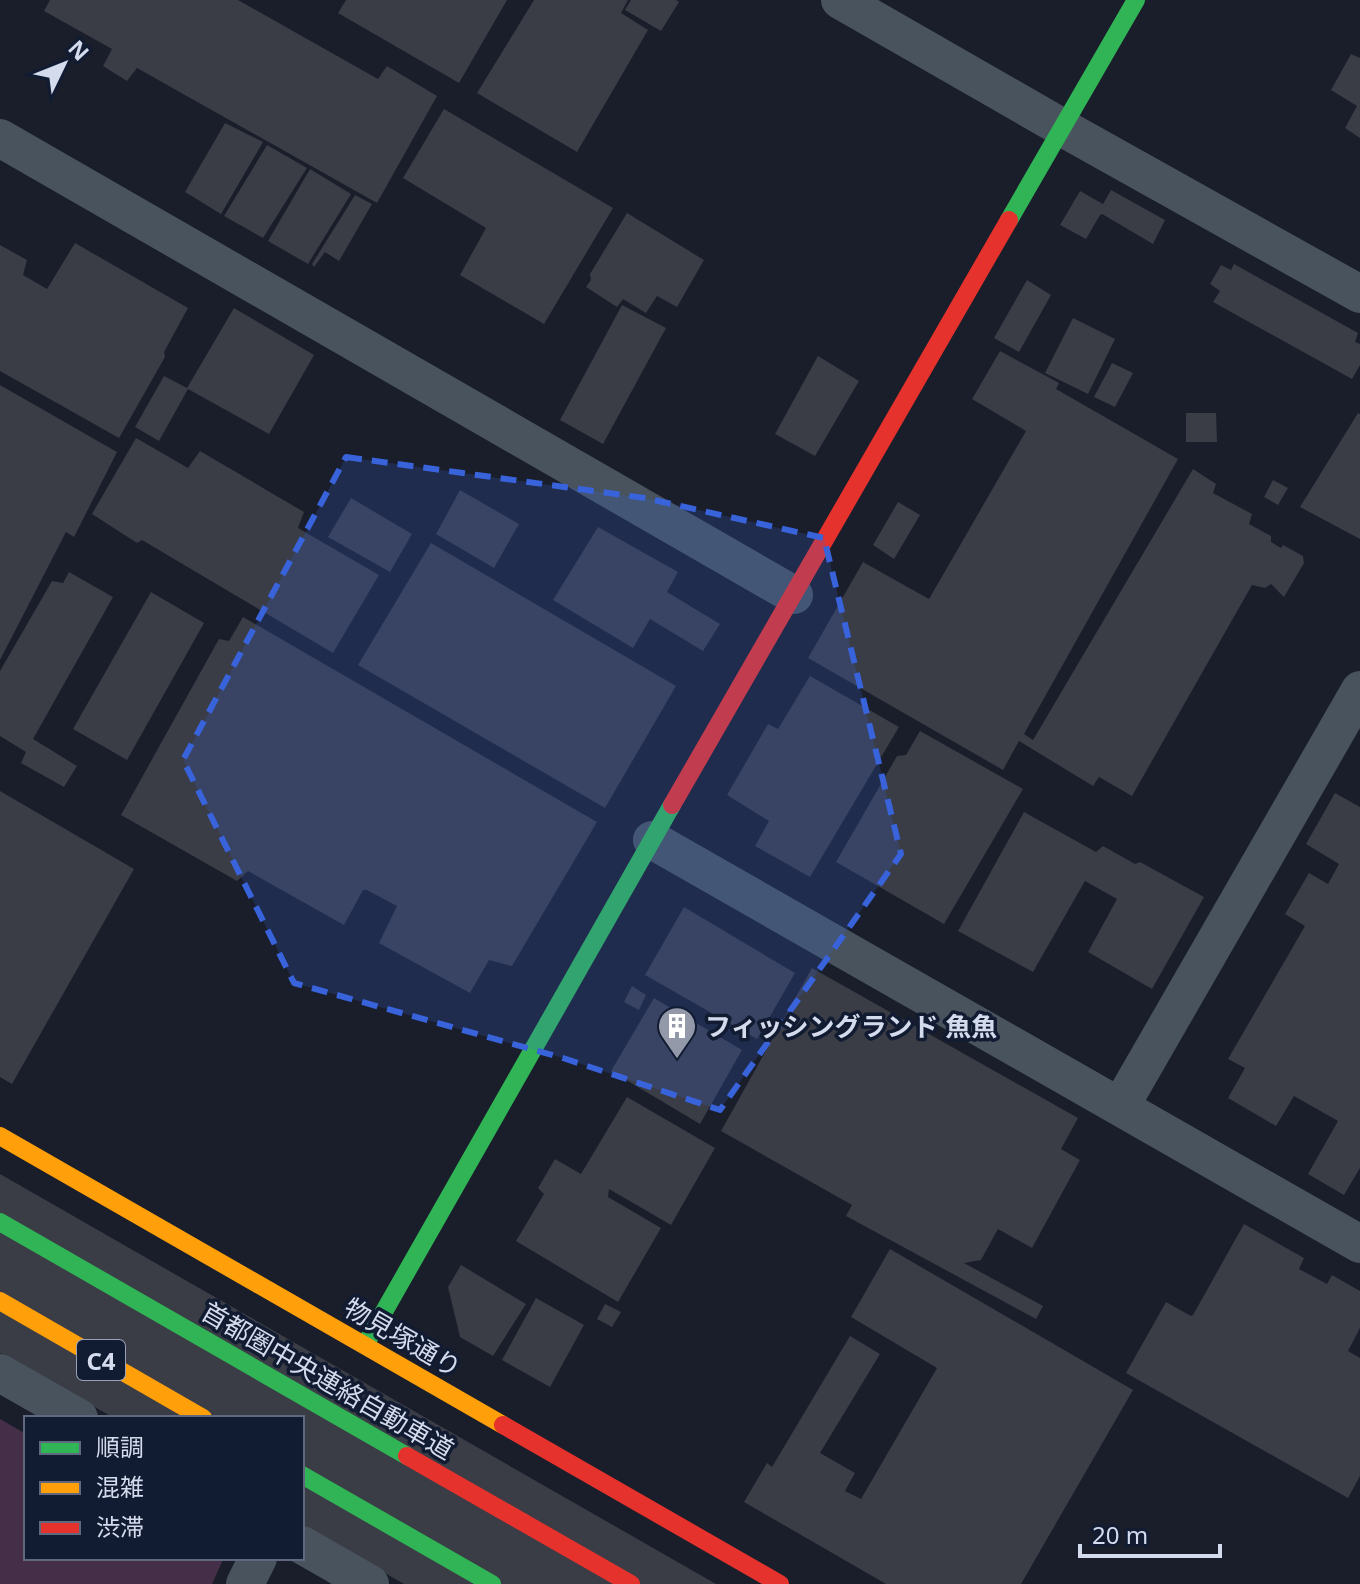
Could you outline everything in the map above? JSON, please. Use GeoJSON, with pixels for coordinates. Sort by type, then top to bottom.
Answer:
{"type":"FeatureCollection","features":[{"type":"Feature","properties":{"kind":"main road"},"geometry":{"type":"LineString","coordinates":[[365,1345],[1136,0]]}},
{"type":"Feature","properties":{"kind":"main road","name":"物見塚通り"},"geometry":{"type":"LineString","coordinates":[[0,1136],[780,1584]]}},
{"type":"Feature","properties":{"kind":"main road","name":"首都圏中央連絡自動車道"},"geometry":{"type":"LineString","coordinates":[[0,1222],[631,1584]]}},
{"type":"Feature","properties":{"kind":"main road","name":"C4"},"geometry":{"type":"LineString","coordinates":[[0,1301],[200,1416]]}},
{"type":"Feature","properties":{"kind":"main road"},"geometry":{"type":"LineString","coordinates":[[304,1476],[492,1584]]}},
{"type":"Feature","properties":{"kind":"street"},"geometry":{"type":"LineString","coordinates":[[840,0],[1360,294]]}},
{"type":"Feature","properties":{"kind":"street"},"geometry":{"type":"LineString","coordinates":[[0,138],[794,595]]}},
{"type":"Feature","properties":{"kind":"street"},"geometry":{"type":"LineString","coordinates":[[1120,1107],[1360,690]]}},
{"type":"Feature","properties":{"kind":"street"},"geometry":{"type":"LineString","coordinates":[[652,840],[1360,1244]]}},
{"type":"Feature","properties":{"kind":"street"},"geometry":{"type":"LineString","coordinates":[[0,1373],[75,1416]]}},
{"type":"Feature","properties":{"kind":"street"},"geometry":{"type":"LineString","coordinates":[[304,1546],[370,1584]]}},
{"type":"Feature","properties":{"kind":"street"},"geometry":{"type":"LineString","coordinates":[[245,1584],[257,1560]]}},
{"type":"Feature","properties":{"kind":"highlighted area"},"geometry":{"type":"Polygon","coordinates":[[[346,457],[645,498],[824,538],[901,854],[720,1110],[563,1058],[294,983],[183,760],[346,457]]]}},
{"type":"Feature","properties":{"kind":"shaded area"},"geometry":{"type":"Polygon","coordinates":[[[0,1419],[24,1433],[24,1560],[222,1562],[212,1584],[0,1584],[0,1419]]]}},
{"type":"Feature","properties":{"kind":"building"},"geometry":{"type":"Polygon","coordinates":[[[50,0],[238,0],[378,79],[387,66],[437,96],[377,203],[137,68],[127,81],[103,66],[112,49],[44,11],[50,0]]]}},
{"type":"Feature","properties":{"kind":"building"},"geometry":{"type":"Polygon","coordinates":[[[346,0],[507,0],[459,83],[338,13],[346,0]]]}},
{"type":"Feature","properties":{"kind":"building"},"geometry":{"type":"Polygon","coordinates":[[[534,0],[628,0],[621,13],[648,30],[577,152],[477,93],[534,0]]]}},
{"type":"Feature","properties":{"kind":"building"},"geometry":{"type":"Polygon","coordinates":[[[631,0],[679,2],[661,31],[625,10],[631,0]]]}},
{"type":"Feature","properties":{"kind":"building"},"geometry":{"type":"Polygon","coordinates":[[[1351,54],[1360,58],[1360,138],[1345,128],[1357,106],[1331,90],[1351,54]]]}},
{"type":"Feature","properties":{"kind":"building"},"geometry":{"type":"Polygon","coordinates":[[[444,109],[613,208],[544,324],[460,275],[486,228],[403,178],[444,109]]]}},
{"type":"Feature","properties":{"kind":"building"},"geometry":{"type":"Polygon","coordinates":[[[225,123],[263,142],[221,214],[185,192],[225,123]]]}},
{"type":"Feature","properties":{"kind":"building"},"geometry":{"type":"Polygon","coordinates":[[[267,145],[307,168],[263,238],[224,216],[267,145]]]}},
{"type":"Feature","properties":{"kind":"building"},"geometry":{"type":"Polygon","coordinates":[[[310,169],[351,194],[308,264],[268,241],[310,169]]]}},
{"type":"Feature","properties":{"kind":"building"},"geometry":{"type":"Polygon","coordinates":[[[1111,190],[1165,220],[1153,244],[1102,214],[1086,239],[1060,225],[1080,191],[1103,204],[1111,190]]]}},
{"type":"Feature","properties":{"kind":"building"},"geometry":{"type":"Polygon","coordinates":[[[355,195],[372,204],[339,261],[325,252],[314,267],[312,264],[355,195]]]}},
{"type":"Feature","properties":{"kind":"building"},"geometry":{"type":"Polygon","coordinates":[[[627,213],[704,260],[677,307],[657,296],[646,313],[623,299],[617,307],[586,287],[591,280],[590,274],[627,213]]]}},
{"type":"Feature","properties":{"kind":"building"},"geometry":{"type":"Polygon","coordinates":[[[75,243],[188,308],[164,352],[165,357],[119,438],[0,371],[0,245],[27,260],[23,275],[47,289],[75,243]]]}},
{"type":"Feature","properties":{"kind":"building"},"geometry":{"type":"Polygon","coordinates":[[[1234,264],[1358,333],[1355,342],[1360,344],[1360,365],[1352,379],[1213,302],[1220,291],[1210,284],[1221,265],[1231,270],[1234,264]]]}},
{"type":"Feature","properties":{"kind":"building"},"geometry":{"type":"Polygon","coordinates":[[[1027,280],[1051,295],[1019,352],[994,338],[1027,280]]]}},
{"type":"Feature","properties":{"kind":"building"},"geometry":{"type":"Polygon","coordinates":[[[622,305],[666,328],[603,444],[560,420],[622,305]]]}},
{"type":"Feature","properties":{"kind":"building"},"geometry":{"type":"Polygon","coordinates":[[[234,308],[314,355],[269,434],[188,389],[159,441],[135,427],[164,376],[187,388],[234,308]]]}},
{"type":"Feature","properties":{"kind":"building"},"geometry":{"type":"Polygon","coordinates":[[[1073,318],[1115,339],[1088,394],[1045,373],[1073,318]]]}},
{"type":"Feature","properties":{"kind":"building"},"geometry":{"type":"Polygon","coordinates":[[[1000,351],[1059,383],[1056,389],[1178,459],[1024,734],[1033,740],[1193,469],[1216,484],[1213,493],[1252,514],[1249,524],[1271,536],[1271,542],[1303,556],[1304,563],[1284,597],[1271,584],[1265,588],[1252,585],[1132,796],[1099,777],[1093,786],[1019,741],[1003,770],[808,658],[863,562],[929,599],[1026,431],[972,399],[1000,351]]]}},
{"type":"Feature","properties":{"kind":"building"},"geometry":{"type":"Polygon","coordinates":[[[818,356],[859,381],[815,456],[775,434],[818,356]]]}},
{"type":"Feature","properties":{"kind":"building"},"geometry":{"type":"Polygon","coordinates":[[[1112,363],[1133,373],[1115,407],[1094,397],[1112,363]]]}},
{"type":"Feature","properties":{"kind":"building"},"geometry":{"type":"Polygon","coordinates":[[[0,385],[117,452],[74,537],[66,532],[0,660],[0,385]]]}},
{"type":"Feature","properties":{"kind":"building"},"geometry":{"type":"Polygon","coordinates":[[[1186,413],[1216,413],[1217,442],[1186,442],[1186,413]]]}},
{"type":"Feature","properties":{"kind":"building"},"geometry":{"type":"Polygon","coordinates":[[[1360,414],[1360,539],[1300,507],[1360,414]]]}},
{"type":"Feature","properties":{"kind":"building"},"geometry":{"type":"Polygon","coordinates":[[[136,438],[188,468],[200,451],[304,512],[298,528],[379,575],[333,653],[142,540],[137,543],[92,514],[136,438]]]}},
{"type":"Feature","properties":{"kind":"building"},"geometry":{"type":"Polygon","coordinates":[[[1273,480],[1288,488],[1278,505],[1264,497],[1273,480]]]}},
{"type":"Feature","properties":{"kind":"building"},"geometry":{"type":"Polygon","coordinates":[[[460,490],[519,524],[494,568],[436,534],[460,490]]]}},
{"type":"Feature","properties":{"kind":"building"},"geometry":{"type":"Polygon","coordinates":[[[351,498],[412,534],[390,572],[328,537],[351,498]]]}},
{"type":"Feature","properties":{"kind":"building"},"geometry":{"type":"Polygon","coordinates":[[[898,502],[920,515],[894,559],[873,545],[898,502]]]}},
{"type":"Feature","properties":{"kind":"building"},"geometry":{"type":"Polygon","coordinates":[[[598,527],[678,572],[667,592],[720,624],[703,651],[650,619],[633,648],[553,600],[598,527]]]}},
{"type":"Feature","properties":{"kind":"building"},"geometry":{"type":"Polygon","coordinates":[[[431,543],[676,686],[605,808],[358,665],[431,543]]]}},
{"type":"Feature","properties":{"kind":"building"},"geometry":{"type":"Polygon","coordinates":[[[69,572],[113,597],[33,739],[77,766],[64,787],[21,763],[26,752],[0,736],[0,671],[52,581],[63,583],[69,572]]]}},
{"type":"Feature","properties":{"kind":"building"},"geometry":{"type":"Polygon","coordinates":[[[151,592],[204,623],[127,760],[73,729],[151,592]]]}},
{"type":"Feature","properties":{"kind":"building"},"geometry":{"type":"Polygon","coordinates":[[[243,617],[597,822],[512,966],[489,960],[470,993],[379,943],[397,906],[367,890],[363,890],[344,925],[248,871],[237,881],[121,815],[219,639],[229,641],[243,617]]]}},
{"type":"Feature","properties":{"kind":"building"},"geometry":{"type":"Polygon","coordinates":[[[810,676],[899,727],[810,877],[755,846],[769,821],[727,795],[768,724],[778,729],[810,676]]]}},
{"type":"Feature","properties":{"kind":"building"},"geometry":{"type":"Polygon","coordinates":[[[920,731],[1023,789],[944,924],[836,862],[897,756],[906,755],[920,731]]]}},
{"type":"Feature","properties":{"kind":"building"},"geometry":{"type":"Polygon","coordinates":[[[0,791],[134,869],[12,1084],[0,1077],[0,791]]]}},
{"type":"Feature","properties":{"kind":"building"},"geometry":{"type":"Polygon","coordinates":[[[1335,793],[1360,807],[1360,1168],[1344,1195],[1308,1174],[1338,1121],[1294,1096],[1276,1126],[1228,1098],[1245,1068],[1228,1059],[1305,926],[1285,914],[1309,873],[1328,884],[1339,864],[1306,844],[1335,793]]]}},
{"type":"Feature","properties":{"kind":"building"},"geometry":{"type":"Polygon","coordinates":[[[1024,812],[1096,852],[1103,846],[1204,897],[1152,989],[1088,952],[1117,899],[1085,881],[1033,972],[958,931],[1024,812]]]}},
{"type":"Feature","properties":{"kind":"building"},"geometry":{"type":"Polygon","coordinates":[[[684,907],[795,973],[757,1039],[645,975],[684,907]]]}},
{"type":"Feature","properties":{"kind":"building"},"geometry":{"type":"Polygon","coordinates":[[[812,968],[1078,1118],[1061,1149],[1080,1160],[1032,1248],[998,1229],[981,1260],[964,1263],[1043,1306],[1036,1319],[846,1216],[852,1205],[721,1131],[812,968]]]}},
{"type":"Feature","properties":{"kind":"building"},"geometry":{"type":"Polygon","coordinates":[[[632,986],[646,995],[639,1010],[624,1002],[632,986]]]}},
{"type":"Feature","properties":{"kind":"building","name":"フィッシングランド 魚魚"},"geometry":{"type":"Polygon","coordinates":[[[654,998],[742,1050],[700,1124],[611,1071],[654,998]]]}},
{"type":"Feature","properties":{"kind":"building"},"geometry":{"type":"Polygon","coordinates":[[[627,1097],[715,1148],[671,1225],[609,1189],[608,1197],[661,1228],[618,1302],[516,1241],[544,1194],[538,1188],[555,1159],[581,1174],[627,1097]]]}},
{"type":"Feature","properties":{"kind":"building"},"geometry":{"type":"Polygon","coordinates":[[[0,1174],[716,1584],[404,1584],[304,1526],[304,1416],[110,1416],[0,1353],[0,1174]]]}},
{"type":"Feature","properties":{"kind":"building"},"geometry":{"type":"Polygon","coordinates":[[[1244,1224],[1304,1258],[1299,1269],[1327,1284],[1332,1275],[1360,1291],[1360,1328],[1348,1351],[1360,1358],[1360,1476],[1348,1498],[1126,1373],[1166,1302],[1193,1315],[1244,1224]]]}},
{"type":"Feature","properties":{"kind":"building"},"geometry":{"type":"Polygon","coordinates":[[[890,1249],[1133,1390],[1021,1584],[886,1584],[744,1502],[767,1463],[772,1467],[850,1336],[880,1354],[820,1453],[855,1473],[845,1491],[861,1499],[937,1368],[851,1317],[890,1249]]]}},
{"type":"Feature","properties":{"kind":"building"},"geometry":{"type":"Polygon","coordinates":[[[461,1265],[526,1304],[493,1356],[460,1337],[448,1287],[461,1265]]]}},
{"type":"Feature","properties":{"kind":"building"},"geometry":{"type":"Polygon","coordinates":[[[536,1298],[584,1325],[550,1387],[502,1360],[536,1298]]]}},
{"type":"Feature","properties":{"kind":"building"},"geometry":{"type":"Polygon","coordinates":[[[605,1304],[621,1312],[612,1327],[597,1319],[605,1304]]]}},
{"type":"Feature","properties":{"kind":"traffic: fast"},"geometry":{"type":"LineString","coordinates":[[1009,220],[1136,0]]}},
{"type":"Feature","properties":{"kind":"traffic: fast"},"geometry":{"type":"LineString","coordinates":[[365,1345],[672,805]]}},
{"type":"Feature","properties":{"kind":"traffic: fast"},"geometry":{"type":"LineString","coordinates":[[0,1222],[407,1456]]}},
{"type":"Feature","properties":{"kind":"traffic: fast"},"geometry":{"type":"LineString","coordinates":[[304,1476],[492,1584]]}},
{"type":"Feature","properties":{"kind":"traffic: slow"},"geometry":{"type":"LineString","coordinates":[[0,1136],[503,1425]]}},
{"type":"Feature","properties":{"kind":"traffic: slow"},"geometry":{"type":"LineString","coordinates":[[0,1301],[200,1416]]}},
{"type":"Feature","properties":{"kind":"traffic: jam"},"geometry":{"type":"LineString","coordinates":[[672,805],[1009,220]]}},
{"type":"Feature","properties":{"kind":"traffic: jam"},"geometry":{"type":"LineString","coordinates":[[503,1425],[780,1584]]}},
{"type":"Feature","properties":{"kind":"traffic: jam"},"geometry":{"type":"LineString","coordinates":[[407,1456],[631,1584]]}},
{"type":"Feature","properties":{"kind":"place","name":"フィッシングランド 魚魚"},"geometry":{"type":"Point","coordinates":[677,1060]}}]}
